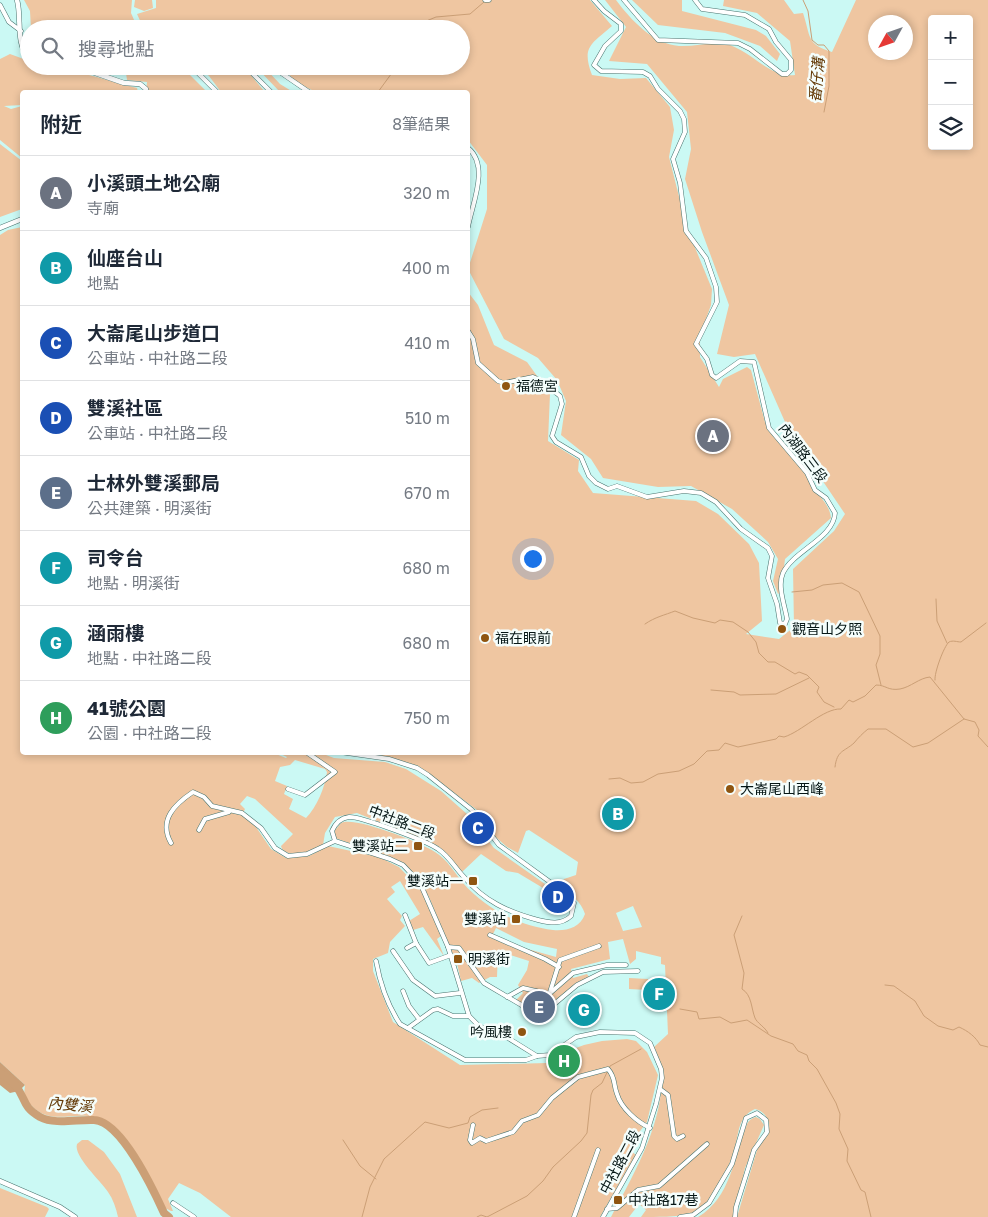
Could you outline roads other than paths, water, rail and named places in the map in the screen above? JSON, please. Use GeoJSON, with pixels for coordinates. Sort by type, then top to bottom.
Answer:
{"type":"FeatureCollection","features":[{"type":"Feature","properties":{"kind":"street"},"geometry":{"type":"LineString","coordinates":[[18,0],[21,20]]}},
{"type":"Feature","properties":{"kind":"street","name":"內湖路三段"},"geometry":{"type":"LineString","coordinates":[[470,334],[473,339],[478,363],[498,382],[504,383],[533,377],[540,380],[560,396],[562,404],[552,436],[556,442],[581,457],[589,476],[596,483],[608,489],[617,486],[647,497],[684,491],[701,493],[716,502],[741,529],[768,548],[772,556],[768,578],[777,604],[780,623],[785,624],[787,619],[781,588],[782,574],[803,550],[832,526],[836,513],[826,498],[815,490],[807,473],[769,428],[754,362],[740,361],[716,378],[712,376],[707,359],[696,344],[717,302],[709,264],[686,231],[680,183],[673,159],[685,132],[684,119],[680,111],[658,89],[650,76],[643,72],[601,70],[594,66],[605,46],[621,31],[621,24],[604,11],[594,0]]}},
{"type":"Feature","properties":{"kind":"street"},"geometry":{"type":"LineString","coordinates":[[624,0],[658,40],[738,44],[750,50],[782,74],[787,74],[791,70],[791,60],[776,42],[769,29],[745,15],[702,9],[695,0]]}},
{"type":"Feature","properties":{"kind":"street"},"geometry":{"type":"LineString","coordinates":[[0,5],[8,22],[20,30]]}},
{"type":"Feature","properties":{"kind":"street"},"geometry":{"type":"LineString","coordinates":[[101,75],[124,83],[140,84],[146,90]]}},
{"type":"Feature","properties":{"kind":"street"},"geometry":{"type":"LineString","coordinates":[[200,75],[215,90]]}},
{"type":"Feature","properties":{"kind":"street"},"geometry":{"type":"LineString","coordinates":[[254,75],[269,90]]}},
{"type":"Feature","properties":{"kind":"street"},"geometry":{"type":"LineString","coordinates":[[284,75],[306,90]]}},
{"type":"Feature","properties":{"kind":"street"},"geometry":{"type":"LineString","coordinates":[[470,150],[475,156],[479,167],[470,219]]}},
{"type":"Feature","properties":{"kind":"street"},"geometry":{"type":"LineString","coordinates":[[1,226],[20,220]]}},
{"type":"Feature","properties":{"kind":"street"},"geometry":{"type":"LineString","coordinates":[[288,789],[305,795],[335,772],[310,755]]}},
{"type":"Feature","properties":{"kind":"street","name":"中社路二段"},"geometry":{"type":"LineString","coordinates":[[335,841],[332,834],[337,823],[349,817],[361,818],[440,849],[475,889],[493,904],[506,910],[556,923],[567,920],[574,910],[574,903],[571,898],[499,844],[472,810],[428,775],[417,768],[389,759],[361,755]]}},
{"type":"Feature","properties":{"kind":"street"},"geometry":{"type":"LineString","coordinates":[[171,843],[167,835],[168,820],[173,806],[193,792],[204,797],[212,806],[242,813],[254,823],[275,848],[288,856],[307,854],[335,841],[390,858],[414,875],[425,892],[434,921],[448,947],[468,1016],[479,1026],[508,1038],[537,1056]]}},
{"type":"Feature","properties":{"kind":"street"},"geometry":{"type":"LineString","coordinates":[[199,830],[205,819],[220,813],[233,812]]}},
{"type":"Feature","properties":{"kind":"street"},"geometry":{"type":"LineString","coordinates":[[405,915],[416,943],[429,963],[450,955]]}},
{"type":"Feature","properties":{"kind":"street"},"geometry":{"type":"LineString","coordinates":[[490,936],[546,959],[559,967]]}},
{"type":"Feature","properties":{"kind":"street"},"geometry":{"type":"LineString","coordinates":[[407,948],[416,943]]}},
{"type":"Feature","properties":{"kind":"street"},"geometry":{"type":"LineString","coordinates":[[549,994],[560,960],[599,946]]}},
{"type":"Feature","properties":{"kind":"street"},"geometry":{"type":"LineString","coordinates":[[448,947],[459,948],[480,978],[507,997],[540,1016],[577,985],[603,972],[638,971]]}},
{"type":"Feature","properties":{"kind":"street"},"geometry":{"type":"LineString","coordinates":[[393,950],[413,980],[435,996],[460,993]]}},
{"type":"Feature","properties":{"kind":"street","name":"中社路二段"},"geometry":{"type":"LineString","coordinates":[[376,961],[393,1015],[400,1024],[451,1054],[465,1060],[526,1060],[537,1056],[550,1055],[576,1037],[586,1034],[635,1033],[650,1043],[661,1069],[660,1089],[650,1128],[642,1148],[603,1217]]}},
{"type":"Feature","properties":{"kind":"street"},"geometry":{"type":"LineString","coordinates":[[549,994],[573,973],[607,965],[626,965]]}},
{"type":"Feature","properties":{"kind":"street"},"geometry":{"type":"LineString","coordinates":[[507,997],[523,988],[549,994]]}},
{"type":"Feature","properties":{"kind":"street"},"geometry":{"type":"LineString","coordinates":[[403,990],[409,1006],[419,1019]]}},
{"type":"Feature","properties":{"kind":"street"},"geometry":{"type":"LineString","coordinates":[[408,1028],[419,1019],[438,1009],[453,1016],[468,1016]]}},
{"type":"Feature","properties":{"kind":"street"},"geometry":{"type":"LineString","coordinates":[[472,1125],[470,1140],[472,1143],[480,1138],[486,1141],[513,1132],[526,1118],[538,1115],[552,1098],[578,1078],[608,1069],[614,1076],[616,1093],[621,1104],[643,1125],[650,1128]]}},
{"type":"Feature","properties":{"kind":"street"},"geometry":{"type":"LineString","coordinates":[[660,1089],[668,1095],[671,1131],[678,1139],[683,1136]]}},
{"type":"Feature","properties":{"kind":"street"},"geometry":{"type":"LineString","coordinates":[[680,1217],[693,1215],[709,1203],[732,1164],[746,1118],[757,1112],[763,1116],[768,1126],[754,1150],[736,1207],[735,1217]]}},
{"type":"Feature","properties":{"kind":"street"},"geometry":{"type":"LineString","coordinates":[[607,1209],[617,1208],[638,1190],[659,1186],[707,1144]]}},
{"type":"Feature","properties":{"kind":"street"},"geometry":{"type":"LineString","coordinates":[[574,1217],[598,1150]]}},
{"type":"Feature","properties":{"kind":"street"},"geometry":{"type":"LineString","coordinates":[[0,1181],[51,1203],[75,1217]]}},
{"type":"Feature","properties":{"kind":"street"},"geometry":{"type":"LineString","coordinates":[[173,1203],[194,1217]]}},
{"type":"Feature","properties":{"kind":"waterway","name":"番仔溝"},"geometry":{"type":"LineString","coordinates":[[803,0],[808,11],[812,40],[818,45],[824,45],[829,51],[829,86],[824,112]]}},
{"type":"Feature","properties":{"kind":"waterway"},"geometry":{"type":"LineString","coordinates":[[429,20],[436,17],[470,14],[484,2]]}},
{"type":"Feature","properties":{"kind":"waterway"},"geometry":{"type":"LineString","coordinates":[[379,90],[390,75]]}},
{"type":"Feature","properties":{"kind":"waterway"},"geometry":{"type":"LineString","coordinates":[[792,592],[812,590],[823,585],[842,583],[859,592],[880,636],[880,654],[876,665],[881,685]]}},
{"type":"Feature","properties":{"kind":"waterway"},"geometry":{"type":"LineString","coordinates":[[936,599],[937,621],[947,643]]}},
{"type":"Feature","properties":{"kind":"waterway"},"geometry":{"type":"LineString","coordinates":[[645,624],[675,611],[693,618],[715,623],[720,620],[733,622],[748,632],[756,642],[759,653],[768,662],[775,662],[795,674],[799,672],[807,675],[819,687],[817,692],[824,702],[834,707]]}},
{"type":"Feature","properties":{"kind":"waterway"},"geometry":{"type":"LineString","coordinates":[[935,680],[940,660],[949,642],[961,642],[986,623]]}},
{"type":"Feature","properties":{"kind":"waterway"},"geometry":{"type":"LineString","coordinates":[[609,779],[620,778],[631,783],[643,782],[658,774],[679,771],[694,764],[707,751],[719,750],[725,743],[738,747],[791,734],[827,712],[841,709],[849,700],[853,702],[865,696],[876,685],[900,689],[930,677],[964,719],[975,722],[979,730],[978,736],[988,747]]}},
{"type":"Feature","properties":{"kind":"waterway"},"geometry":{"type":"LineString","coordinates":[[711,690],[734,692],[740,695],[776,694],[809,678]]}},
{"type":"Feature","properties":{"kind":"waterway"},"geometry":{"type":"LineString","coordinates":[[835,767],[839,754],[868,729],[886,729],[913,747],[928,743],[964,719]]}},
{"type":"Feature","properties":{"kind":"waterway"},"geometry":{"type":"LineString","coordinates":[[742,916],[734,935],[744,973],[742,989],[748,995],[756,1020],[768,1033]]}},
{"type":"Feature","properties":{"kind":"waterway"},"geometry":{"type":"LineString","coordinates":[[885,985],[894,986],[915,1001],[924,1016],[938,1026],[953,1030],[959,1027],[971,1034],[980,1045],[988,1047]]}},
{"type":"Feature","properties":{"kind":"waterway"},"geometry":{"type":"LineString","coordinates":[[680,1009],[697,1012],[699,1019],[720,1017],[731,1023],[747,1020],[771,1036],[793,1044],[798,1051],[807,1055],[836,1103],[840,1114],[839,1129],[848,1149],[847,1161],[861,1190],[865,1192],[871,1217]]}},
{"type":"Feature","properties":{"kind":"waterway"},"geometry":{"type":"LineString","coordinates":[[477,1217],[481,1215],[487,1217],[527,1196],[543,1181],[553,1167],[587,1133],[591,1095],[593,1090],[602,1083],[610,1066],[641,1049]]}},
{"type":"Feature","properties":{"kind":"waterway","name":"內雙溪"},"geometry":{"type":"LineString","coordinates":[[0,1073],[14,1083],[27,1106],[40,1117],[53,1121],[94,1120],[104,1123],[115,1132],[145,1174],[164,1213],[169,1217]]}},
{"type":"Feature","properties":{"kind":"waterway"},"geometry":{"type":"LineString","coordinates":[[362,1217],[370,1187],[384,1159],[425,1122],[449,1128],[468,1123],[470,1117],[482,1110],[498,1108]]}},
{"type":"Feature","properties":{"kind":"waterway"},"geometry":{"type":"LineString","coordinates":[[343,1140],[360,1166],[376,1179]]}},
{"type":"Feature","properties":{"kind":"place","name":"福德宮"},"geometry":{"type":"Point","coordinates":[506,386]}},
{"type":"Feature","properties":{"kind":"place","name":"小溪頭土地公廟"},"geometry":{"type":"Point","coordinates":[713,436]}},
{"type":"Feature","properties":{"kind":"place","name":"觀音山夕照"},"geometry":{"type":"Point","coordinates":[782,629]}},
{"type":"Feature","properties":{"kind":"place","name":"福在眼前"},"geometry":{"type":"Point","coordinates":[485,638]}},
{"type":"Feature","properties":{"kind":"place","name":"大崙尾山西峰"},"geometry":{"type":"Point","coordinates":[730,789]}},
{"type":"Feature","properties":{"kind":"place","name":"仙座台山"},"geometry":{"type":"Point","coordinates":[618,814]}},
{"type":"Feature","properties":{"kind":"place","name":"大崙尾山步道口"},"geometry":{"type":"Point","coordinates":[478,828]}},
{"type":"Feature","properties":{"kind":"place","name":"雙溪站二"},"geometry":{"type":"Point","coordinates":[418,846]}},
{"type":"Feature","properties":{"kind":"place","name":"雙溪站一"},"geometry":{"type":"Point","coordinates":[473,881]}},
{"type":"Feature","properties":{"kind":"place","name":"雙溪社區"},"geometry":{"type":"Point","coordinates":[558,897]}},
{"type":"Feature","properties":{"kind":"place","name":"雙溪站"},"geometry":{"type":"Point","coordinates":[516,919]}},
{"type":"Feature","properties":{"kind":"place","name":"明溪街"},"geometry":{"type":"Point","coordinates":[458,959]}},
{"type":"Feature","properties":{"kind":"place","name":"司令台"},"geometry":{"type":"Point","coordinates":[659,994]}},
{"type":"Feature","properties":{"kind":"place","name":"士林外雙溪郵局"},"geometry":{"type":"Point","coordinates":[539,1007]}},
{"type":"Feature","properties":{"kind":"place","name":"涵雨樓"},"geometry":{"type":"Point","coordinates":[584,1010]}},
{"type":"Feature","properties":{"kind":"place","name":"吟風樓"},"geometry":{"type":"Point","coordinates":[522,1032]}},
{"type":"Feature","properties":{"kind":"place","name":"41號公園"},"geometry":{"type":"Point","coordinates":[564,1061]}},
{"type":"Feature","properties":{"kind":"place","name":"中社路17巷"},"geometry":{"type":"Point","coordinates":[618,1200]}}]}
